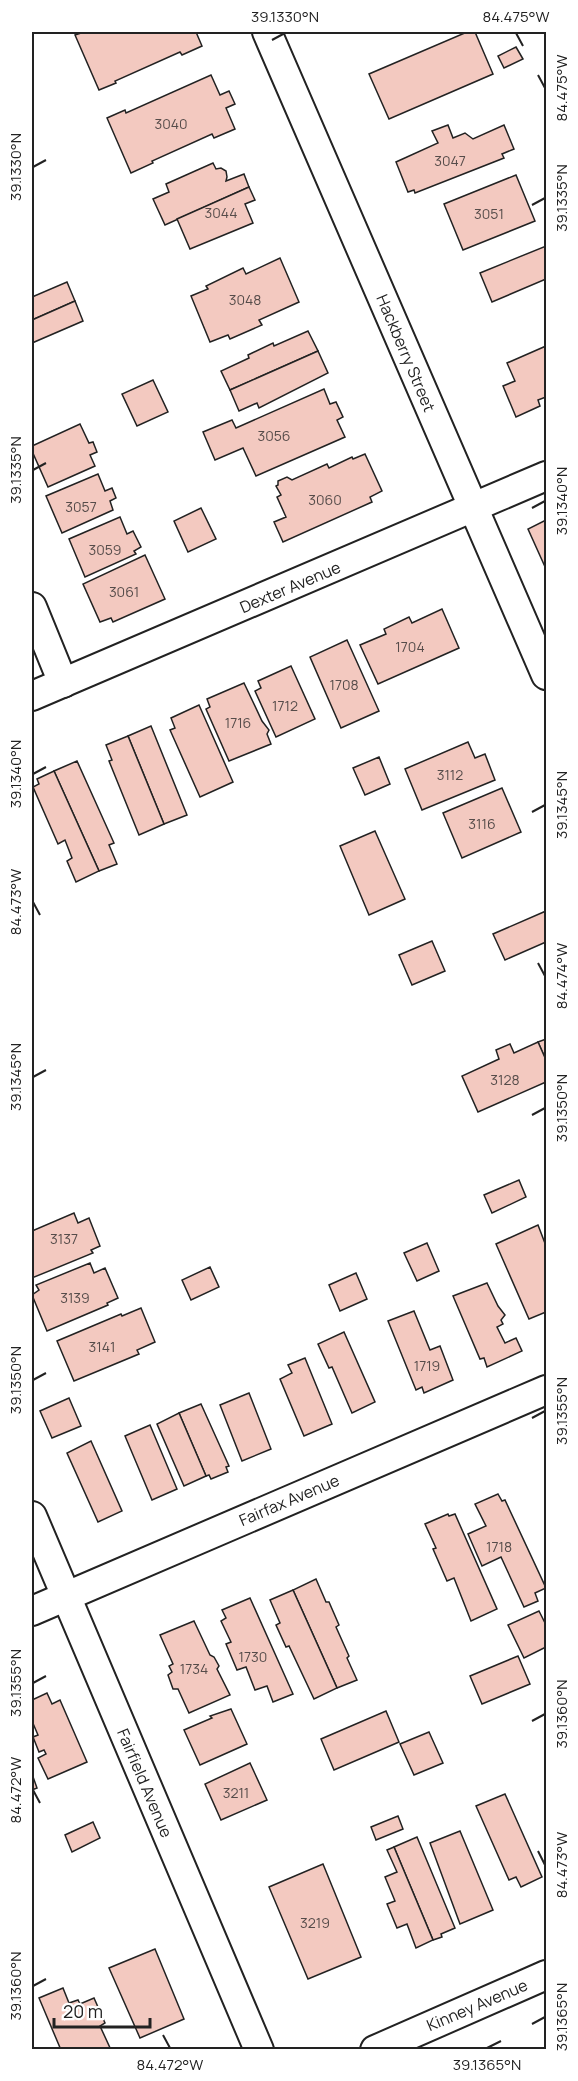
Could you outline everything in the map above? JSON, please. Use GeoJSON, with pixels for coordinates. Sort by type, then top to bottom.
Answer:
{"type":"FeatureCollection","features":[{"type":"Feature","properties":{"kind":"street","name":"Hackberry Street"},"geometry":{"type":"LineString","coordinates":[[267,32],[475,506],[546,675]]}},
{"type":"Feature","properties":{"kind":"street","name":"Dexter Avenue"},"geometry":{"type":"LineString","coordinates":[[32,696],[546,476]]}},
{"type":"Feature","properties":{"kind":"street"},"geometry":{"type":"LineString","coordinates":[[32,607],[63,683]]}},
{"type":"Feature","properties":{"kind":"street","name":"Fairfax Avenue"},"geometry":{"type":"LineString","coordinates":[[32,1611],[546,1390]]}},
{"type":"Feature","properties":{"kind":"street","name":"Fairfield Avenue"},"geometry":{"type":"LineString","coordinates":[[32,1516],[259,2049]]}},
{"type":"Feature","properties":{"kind":"street","name":"Kinney Avenue"},"geometry":{"type":"LineString","coordinates":[[375,2049],[546,1975]]}},
{"type":"Feature","properties":{"kind":"building"},"geometry":{"type":"Polygon","coordinates":[[[84,32],[196,32],[202,46],[182,55],[180,52],[99,90],[75,35],[84,32]]]}},
{"type":"Feature","properties":{"kind":"building"},"geometry":{"type":"Polygon","coordinates":[[[467,32],[475,32],[493,74],[389,119],[369,74],[467,32]]]}},
{"type":"Feature","properties":{"kind":"building"},"geometry":{"type":"Polygon","coordinates":[[[516,47],[523,59],[504,68],[498,56],[516,47]]]}},
{"type":"Feature","properties":{"kind":"building"},"geometry":{"type":"Polygon","coordinates":[[[211,75],[220,95],[229,91],[235,104],[226,108],[235,129],[214,138],[212,134],[131,173],[107,118],[125,110],[126,113],[211,75]]]}},
{"type":"Feature","properties":{"kind":"building"},"geometry":{"type":"Polygon","coordinates":[[[448,125],[453,138],[465,133],[473,139],[504,125],[514,149],[502,154],[504,158],[415,193],[414,190],[408,192],[396,162],[438,143],[432,131],[448,125]]]}},
{"type":"Feature","properties":{"kind":"building"},"geometry":{"type":"Polygon","coordinates":[[[213,163],[216,169],[221,168],[226,171],[226,181],[244,174],[249,187],[165,225],[153,199],[169,192],[166,184],[213,163]]]}},
{"type":"Feature","properties":{"kind":"building"},"geometry":{"type":"Polygon","coordinates":[[[516,175],[535,221],[463,250],[444,204],[516,175]]]}},
{"type":"Feature","properties":{"kind":"building"},"geometry":{"type":"Polygon","coordinates":[[[249,187],[255,200],[245,204],[253,223],[190,249],[177,219],[249,187]]]}},
{"type":"Feature","properties":{"kind":"building"},"geometry":{"type":"Polygon","coordinates":[[[546,246],[546,279],[492,302],[480,273],[546,246]]]}},
{"type":"Feature","properties":{"kind":"building"},"geometry":{"type":"Polygon","coordinates":[[[280,258],[299,302],[259,320],[262,325],[230,339],[228,335],[210,342],[191,296],[208,289],[206,286],[243,268],[246,274],[280,258]]]}},
{"type":"Feature","properties":{"kind":"building"},"geometry":{"type":"Polygon","coordinates":[[[67,282],[75,301],[32,320],[32,297],[67,282]]]}},
{"type":"Feature","properties":{"kind":"building"},"geometry":{"type":"Polygon","coordinates":[[[75,301],[83,321],[32,343],[32,320],[75,301]]]}},
{"type":"Feature","properties":{"kind":"building"},"geometry":{"type":"Polygon","coordinates":[[[308,331],[318,351],[230,390],[221,371],[249,358],[248,355],[273,343],[274,346],[308,331]]]}},
{"type":"Feature","properties":{"kind":"building"},"geometry":{"type":"Polygon","coordinates":[[[546,346],[546,397],[538,400],[540,406],[516,417],[503,386],[515,381],[507,363],[546,346]]]}},
{"type":"Feature","properties":{"kind":"building"},"geometry":{"type":"Polygon","coordinates":[[[318,351],[328,373],[259,408],[257,403],[239,411],[230,390],[318,351]]]}},
{"type":"Feature","properties":{"kind":"building"},"geometry":{"type":"Polygon","coordinates":[[[153,380],[168,412],[137,426],[122,394],[153,380]]]}},
{"type":"Feature","properties":{"kind":"building"},"geometry":{"type":"Polygon","coordinates":[[[324,389],[330,404],[336,402],[343,417],[337,420],[345,437],[256,476],[243,448],[215,460],[203,432],[232,420],[236,428],[324,389]]]}},
{"type":"Feature","properties":{"kind":"building"},"geometry":{"type":"Polygon","coordinates":[[[80,424],[89,443],[93,442],[97,452],[90,455],[95,466],[48,487],[32,451],[32,446],[80,424]]]}},
{"type":"Feature","properties":{"kind":"building"},"geometry":{"type":"Polygon","coordinates":[[[365,454],[382,491],[370,497],[372,502],[283,542],[274,522],[286,517],[277,497],[281,495],[276,486],[278,481],[287,477],[292,480],[327,464],[329,468],[352,457],[353,459],[365,454]]]}},
{"type":"Feature","properties":{"kind":"building"},"geometry":{"type":"Polygon","coordinates":[[[98,474],[105,491],[112,488],[116,498],[110,501],[113,510],[62,533],[46,496],[98,474]]]}},
{"type":"Feature","properties":{"kind":"building"},"geometry":{"type":"Polygon","coordinates":[[[201,508],[216,539],[188,552],[174,521],[201,508]]]}},
{"type":"Feature","properties":{"kind":"building"},"geometry":{"type":"Polygon","coordinates":[[[120,517],[127,534],[133,531],[141,547],[134,551],[136,554],[85,577],[69,539],[120,517]]]}},
{"type":"Feature","properties":{"kind":"building"},"geometry":{"type":"Polygon","coordinates":[[[546,520],[546,569],[528,529],[546,520]]]}},
{"type":"Feature","properties":{"kind":"building"},"geometry":{"type":"Polygon","coordinates":[[[145,555],[165,599],[113,622],[111,618],[100,622],[83,584],[145,555]]]}},
{"type":"Feature","properties":{"kind":"building"},"geometry":{"type":"Polygon","coordinates":[[[442,609],[459,648],[378,684],[360,645],[386,634],[384,629],[409,617],[412,623],[442,609]]]}},
{"type":"Feature","properties":{"kind":"building"},"geometry":{"type":"Polygon","coordinates":[[[347,640],[379,711],[341,728],[310,657],[347,640]]]}},
{"type":"Feature","properties":{"kind":"building"},"geometry":{"type":"Polygon","coordinates":[[[291,666],[315,719],[276,737],[255,691],[261,688],[258,681],[291,666]]]}},
{"type":"Feature","properties":{"kind":"building"},"geometry":{"type":"Polygon","coordinates":[[[244,683],[262,721],[269,730],[267,734],[271,744],[229,761],[206,709],[210,707],[207,699],[244,683]]]}},
{"type":"Feature","properties":{"kind":"building"},"geometry":{"type":"Polygon","coordinates":[[[199,705],[233,782],[200,797],[170,730],[175,728],[171,718],[199,705]]]}},
{"type":"Feature","properties":{"kind":"building"},"geometry":{"type":"Polygon","coordinates":[[[151,726],[187,815],[164,824],[128,736],[151,726]]]}},
{"type":"Feature","properties":{"kind":"building"},"geometry":{"type":"Polygon","coordinates":[[[128,736],[164,824],[139,835],[109,761],[112,760],[106,745],[128,736]]]}},
{"type":"Feature","properties":{"kind":"building"},"geometry":{"type":"Polygon","coordinates":[[[468,742],[475,758],[485,754],[495,780],[422,810],[405,769],[468,742]]]}},
{"type":"Feature","properties":{"kind":"building"},"geometry":{"type":"Polygon","coordinates":[[[379,757],[390,784],[365,795],[353,768],[379,757]]]}},
{"type":"Feature","properties":{"kind":"building"},"geometry":{"type":"Polygon","coordinates":[[[77,761],[114,843],[109,845],[117,864],[99,871],[54,771],[77,761]]]}},
{"type":"Feature","properties":{"kind":"building"},"geometry":{"type":"Polygon","coordinates":[[[54,771],[99,871],[76,882],[67,861],[72,858],[65,840],[58,844],[33,787],[39,784],[37,779],[54,771]]]}},
{"type":"Feature","properties":{"kind":"building"},"geometry":{"type":"Polygon","coordinates":[[[502,788],[521,832],[462,858],[443,813],[502,788]]]}},
{"type":"Feature","properties":{"kind":"building"},"geometry":{"type":"Polygon","coordinates":[[[375,831],[405,899],[369,915],[340,846],[375,831]]]}},
{"type":"Feature","properties":{"kind":"building"},"geometry":{"type":"Polygon","coordinates":[[[546,911],[546,942],[505,960],[493,934],[546,911]]]}},
{"type":"Feature","properties":{"kind":"building"},"geometry":{"type":"Polygon","coordinates":[[[432,941],[445,971],[412,985],[399,955],[432,941]]]}},
{"type":"Feature","properties":{"kind":"building"},"geometry":{"type":"Polygon","coordinates":[[[546,1039],[546,1060],[538,1042],[546,1039]]]}},
{"type":"Feature","properties":{"kind":"building"},"geometry":{"type":"Polygon","coordinates":[[[538,1042],[546,1060],[546,1082],[478,1112],[462,1076],[499,1059],[496,1050],[510,1044],[514,1053],[538,1042]]]}},
{"type":"Feature","properties":{"kind":"building"},"geometry":{"type":"Polygon","coordinates":[[[519,1180],[526,1197],[492,1213],[484,1195],[519,1180]]]}},
{"type":"Feature","properties":{"kind":"building"},"geometry":{"type":"Polygon","coordinates":[[[74,1213],[78,1223],[89,1218],[100,1246],[91,1250],[93,1253],[32,1278],[32,1231],[74,1213]]]}},
{"type":"Feature","properties":{"kind":"building"},"geometry":{"type":"Polygon","coordinates":[[[538,1225],[546,1246],[546,1312],[529,1319],[496,1244],[538,1225]]]}},
{"type":"Feature","properties":{"kind":"building"},"geometry":{"type":"Polygon","coordinates":[[[427,1243],[439,1271],[417,1281],[404,1253],[427,1243]]]}},
{"type":"Feature","properties":{"kind":"building"},"geometry":{"type":"Polygon","coordinates":[[[90,1263],[94,1273],[105,1268],[118,1298],[107,1303],[108,1305],[47,1331],[32,1295],[39,1290],[36,1285],[90,1263]]]}},
{"type":"Feature","properties":{"kind":"building"},"geometry":{"type":"Polygon","coordinates":[[[210,1267],[219,1287],[191,1300],[182,1280],[210,1267]]]}},
{"type":"Feature","properties":{"kind":"building"},"geometry":{"type":"Polygon","coordinates":[[[356,1273],[367,1299],[340,1311],[329,1285],[356,1273]]]}},
{"type":"Feature","properties":{"kind":"building"},"geometry":{"type":"Polygon","coordinates":[[[487,1283],[505,1315],[501,1320],[503,1324],[497,1327],[505,1343],[516,1338],[522,1351],[487,1367],[484,1358],[480,1359],[453,1296],[487,1283]]]}},
{"type":"Feature","properties":{"kind":"building"},"geometry":{"type":"Polygon","coordinates":[[[141,1308],[155,1342],[137,1350],[139,1354],[74,1381],[57,1341],[141,1308]]]}},
{"type":"Feature","properties":{"kind":"building"},"geometry":{"type":"Polygon","coordinates":[[[414,1311],[430,1350],[440,1346],[453,1380],[424,1393],[422,1387],[416,1390],[388,1321],[414,1311]]]}},
{"type":"Feature","properties":{"kind":"building"},"geometry":{"type":"Polygon","coordinates":[[[344,1332],[375,1402],[352,1413],[332,1367],[329,1368],[318,1344],[344,1332]]]}},
{"type":"Feature","properties":{"kind":"building"},"geometry":{"type":"Polygon","coordinates":[[[305,1358],[332,1424],[304,1436],[280,1379],[292,1373],[288,1365],[305,1358]]]}},
{"type":"Feature","properties":{"kind":"building"},"geometry":{"type":"Polygon","coordinates":[[[249,1393],[271,1449],[242,1461],[220,1405],[249,1393]]]}},
{"type":"Feature","properties":{"kind":"building"},"geometry":{"type":"Polygon","coordinates":[[[69,1398],[81,1426],[52,1438],[40,1411],[69,1398]]]}},
{"type":"Feature","properties":{"kind":"building"},"geometry":{"type":"Polygon","coordinates":[[[201,1404],[229,1466],[226,1467],[228,1472],[211,1479],[209,1475],[206,1476],[179,1413],[201,1404]]]}},
{"type":"Feature","properties":{"kind":"building"},"geometry":{"type":"Polygon","coordinates":[[[179,1413],[206,1476],[184,1486],[157,1424],[179,1413]]]}},
{"type":"Feature","properties":{"kind":"building"},"geometry":{"type":"Polygon","coordinates":[[[150,1425],[177,1489],[152,1500],[125,1436],[150,1425]]]}},
{"type":"Feature","properties":{"kind":"building"},"geometry":{"type":"Polygon","coordinates":[[[91,1441],[122,1511],[98,1522],[67,1453],[91,1441]]]}},
{"type":"Feature","properties":{"kind":"building"},"geometry":{"type":"Polygon","coordinates":[[[498,1494],[502,1501],[505,1500],[546,1588],[535,1593],[538,1601],[524,1607],[501,1557],[482,1566],[468,1534],[486,1526],[475,1504],[498,1494]]]}},
{"type":"Feature","properties":{"kind":"building"},"geometry":{"type":"Polygon","coordinates":[[[448,1514],[449,1516],[455,1514],[497,1609],[471,1621],[454,1578],[447,1581],[425,1524],[448,1514]]]}},
{"type":"Feature","properties":{"kind":"building"},"geometry":{"type":"Polygon","coordinates":[[[316,1579],[339,1625],[336,1627],[357,1680],[337,1688],[293,1590],[316,1579]]]}},
{"type":"Feature","properties":{"kind":"building"},"geometry":{"type":"Polygon","coordinates":[[[293,1590],[337,1688],[314,1699],[289,1646],[286,1647],[276,1625],[280,1623],[270,1600],[293,1590]]]}},
{"type":"Feature","properties":{"kind":"building"},"geometry":{"type":"Polygon","coordinates":[[[250,1598],[293,1694],[273,1702],[267,1686],[255,1690],[246,1667],[237,1670],[226,1644],[231,1642],[221,1621],[226,1618],[222,1610],[250,1598]]]}},
{"type":"Feature","properties":{"kind":"building"},"geometry":{"type":"Polygon","coordinates":[[[539,1611],[546,1625],[546,1647],[524,1658],[508,1625],[539,1611]]]}},
{"type":"Feature","properties":{"kind":"building"},"geometry":{"type":"Polygon","coordinates":[[[194,1621],[210,1655],[214,1657],[219,1666],[217,1669],[230,1695],[189,1713],[178,1689],[173,1689],[168,1675],[172,1672],[169,1666],[173,1664],[160,1635],[194,1621]]]}},
{"type":"Feature","properties":{"kind":"building"},"geometry":{"type":"Polygon","coordinates":[[[518,1656],[530,1684],[482,1704],[470,1676],[518,1656]]]}},
{"type":"Feature","properties":{"kind":"building"},"geometry":{"type":"Polygon","coordinates":[[[47,1693],[52,1704],[60,1700],[87,1762],[48,1779],[38,1758],[46,1754],[44,1750],[39,1752],[33,1737],[38,1735],[32,1721],[32,1700],[47,1693]]]}},
{"type":"Feature","properties":{"kind":"building"},"geometry":{"type":"Polygon","coordinates":[[[231,1709],[247,1744],[200,1765],[184,1730],[212,1718],[210,1716],[231,1709]]]}},
{"type":"Feature","properties":{"kind":"building"},"geometry":{"type":"Polygon","coordinates":[[[386,1711],[399,1742],[334,1770],[321,1739],[386,1711]]]}},
{"type":"Feature","properties":{"kind":"building"},"geometry":{"type":"Polygon","coordinates":[[[429,1732],[443,1763],[414,1775],[400,1744],[429,1732]]]}},
{"type":"Feature","properties":{"kind":"building"},"geometry":{"type":"Polygon","coordinates":[[[250,1763],[267,1800],[221,1820],[205,1784],[250,1763]]]}},
{"type":"Feature","properties":{"kind":"building"},"geometry":{"type":"Polygon","coordinates":[[[32,1774],[37,1788],[32,1790],[32,1774]]]}},
{"type":"Feature","properties":{"kind":"building"},"geometry":{"type":"Polygon","coordinates":[[[505,1794],[542,1877],[521,1887],[516,1877],[509,1880],[476,1806],[505,1794]]]}},
{"type":"Feature","properties":{"kind":"building"},"geometry":{"type":"Polygon","coordinates":[[[398,1816],[403,1829],[376,1840],[371,1827],[398,1816]]]}},
{"type":"Feature","properties":{"kind":"building"},"geometry":{"type":"Polygon","coordinates":[[[93,1822],[100,1838],[72,1852],[65,1835],[93,1822]]]}},
{"type":"Feature","properties":{"kind":"building"},"geometry":{"type":"Polygon","coordinates":[[[460,1831],[493,1910],[460,1924],[430,1843],[460,1831]]]}},
{"type":"Feature","properties":{"kind":"building"},"geometry":{"type":"Polygon","coordinates":[[[417,1837],[455,1928],[433,1940],[394,1847],[417,1837]]]}},
{"type":"Feature","properties":{"kind":"building"},"geometry":{"type":"Polygon","coordinates":[[[394,1847],[433,1940],[416,1948],[407,1924],[397,1928],[387,1904],[395,1901],[385,1877],[397,1872],[387,1850],[394,1847]]]}},
{"type":"Feature","properties":{"kind":"building"},"geometry":{"type":"Polygon","coordinates":[[[323,1864],[361,1957],[308,1979],[269,1887],[323,1864]]]}},
{"type":"Feature","properties":{"kind":"building"},"geometry":{"type":"Polygon","coordinates":[[[155,1949],[184,2019],[140,2038],[109,1968],[155,1949]]]}},
{"type":"Feature","properties":{"kind":"building"},"geometry":{"type":"Polygon","coordinates":[[[63,1988],[69,2003],[78,2000],[80,2004],[94,1998],[105,2023],[100,2026],[111,2050],[61,2050],[39,1998],[63,1988]]]}}]}
